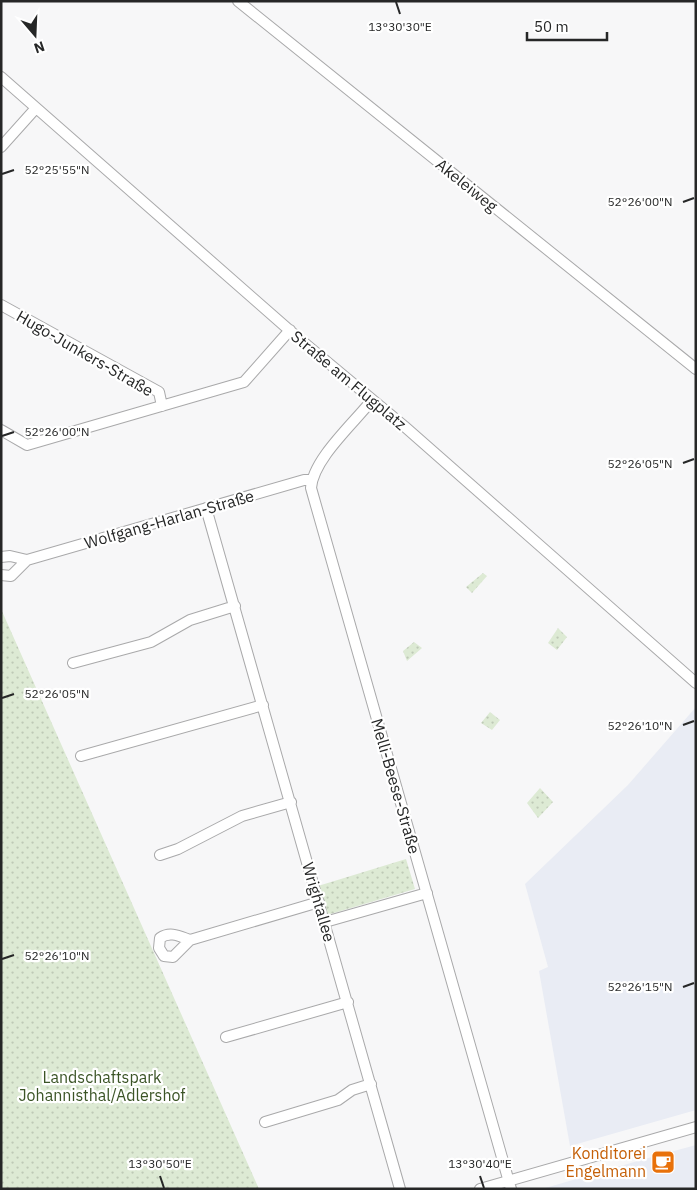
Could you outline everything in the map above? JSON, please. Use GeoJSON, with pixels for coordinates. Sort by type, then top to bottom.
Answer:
{"type":"FeatureCollection","features":[{"type":"Feature","properties":{"kind":"street","name":"Akeleiweg"},"geometry":{"type":"LineString","coordinates":[[238,1],[696,369]]}},
{"type":"Feature","properties":{"kind":"street","name":"Straße am Flugplatz"},"geometry":{"type":"LineString","coordinates":[[1,77],[290,330],[404,426],[696,683]]}},
{"type":"Feature","properties":{"kind":"street"},"geometry":{"type":"LineString","coordinates":[[1,147],[36,108]]}},
{"type":"Feature","properties":{"kind":"street","name":"Hugo-Junkers-Straße"},"geometry":{"type":"LineString","coordinates":[[1,305],[159,392],[162,406]]}},
{"type":"Feature","properties":{"kind":"street"},"geometry":{"type":"LineString","coordinates":[[1,430],[28,445],[244,382],[290,330]]}},
{"type":"Feature","properties":{"kind":"street"},"geometry":{"type":"LineString","coordinates":[[312,480],[318,464],[372,400]]}},
{"type":"Feature","properties":{"kind":"street","name":"Wolfgang-Harlan-Straße"},"geometry":{"type":"LineString","coordinates":[[1,575],[11,576],[27,560],[304,480],[312,480]]}},
{"type":"Feature","properties":{"kind":"street","name":"Melli-Beese-Straße"},"geometry":{"type":"LineString","coordinates":[[312,480],[313,498],[510,1185]]}},
{"type":"Feature","properties":{"kind":"street","name":"Wrightallee"},"geometry":{"type":"LineString","coordinates":[[206,508],[320,902],[400,1189]]}},
{"type":"Feature","properties":{"kind":"street","name":"Wolfgang-Harlan-Straße"},"geometry":{"type":"LineString","coordinates":[[1,557],[10,556],[27,560]]}},
{"type":"Feature","properties":{"kind":"street"},"geometry":{"type":"LineString","coordinates":[[73,663],[151,642],[190,620],[235,606]]}},
{"type":"Feature","properties":{"kind":"street"},"geometry":{"type":"LineString","coordinates":[[81,756],[263,705]]}},
{"type":"Feature","properties":{"kind":"street"},"geometry":{"type":"LineString","coordinates":[[160,855],[178,849],[242,816],[291,802]]}},
{"type":"Feature","properties":{"kind":"street"},"geometry":{"type":"LineString","coordinates":[[325,922],[427,893]]}},
{"type":"Feature","properties":{"kind":"street"},"geometry":{"type":"LineString","coordinates":[[190,940],[320,902]]}},
{"type":"Feature","properties":{"kind":"street"},"geometry":{"type":"LineString","coordinates":[[226,1037],[348,1002]]}},
{"type":"Feature","properties":{"kind":"street"},"geometry":{"type":"LineString","coordinates":[[265,1122],[338,1100],[352,1090],[371,1084]]}},
{"type":"Feature","properties":{"kind":"street"},"geometry":{"type":"LineString","coordinates":[[480,1189],[510,1185],[696,1127]]}},
{"type":"Feature","properties":{"kind":"shaded area"},"geometry":{"type":"Polygon","coordinates":[[[696,707],[696,1110],[570,1146],[539,971],[548,967],[525,884],[628,785],[696,707]]]}},
{"type":"Feature","properties":{"kind":"shaded area"},"geometry":{"type":"Polygon","coordinates":[[[696,1145],[696,1189],[542,1189],[641,1160],[696,1145]]]}},
{"type":"Feature","properties":{"kind":"green space"},"geometry":{"type":"Polygon","coordinates":[[[483,573],[487,576],[472,593],[466,587],[483,573]]]}},
{"type":"Feature","properties":{"kind":"green space","name":"Landschaftspark Johannisthal/Adlershof"},"geometry":{"type":"Polygon","coordinates":[[[1,609],[259,1189],[1,1189],[1,609]]]}},
{"type":"Feature","properties":{"kind":"green space"},"geometry":{"type":"Polygon","coordinates":[[[558,628],[567,637],[557,650],[548,643],[558,628]]]}},
{"type":"Feature","properties":{"kind":"green space"},"geometry":{"type":"Polygon","coordinates":[[[414,642],[422,648],[407,661],[403,651],[414,642]]]}},
{"type":"Feature","properties":{"kind":"green space"},"geometry":{"type":"Polygon","coordinates":[[[490,712],[500,720],[492,730],[481,723],[490,712]]]}},
{"type":"Feature","properties":{"kind":"green space"},"geometry":{"type":"Polygon","coordinates":[[[540,788],[553,802],[538,818],[527,803],[540,788]]]}},
{"type":"Feature","properties":{"kind":"green space"},"geometry":{"type":"Polygon","coordinates":[[[406,859],[415,889],[327,915],[318,886],[406,859]]]}},
{"type":"Feature","properties":{"kind":"place","name":"Konditorei Engelmann"},"geometry":{"type":"Point","coordinates":[663,1162]}}]}
